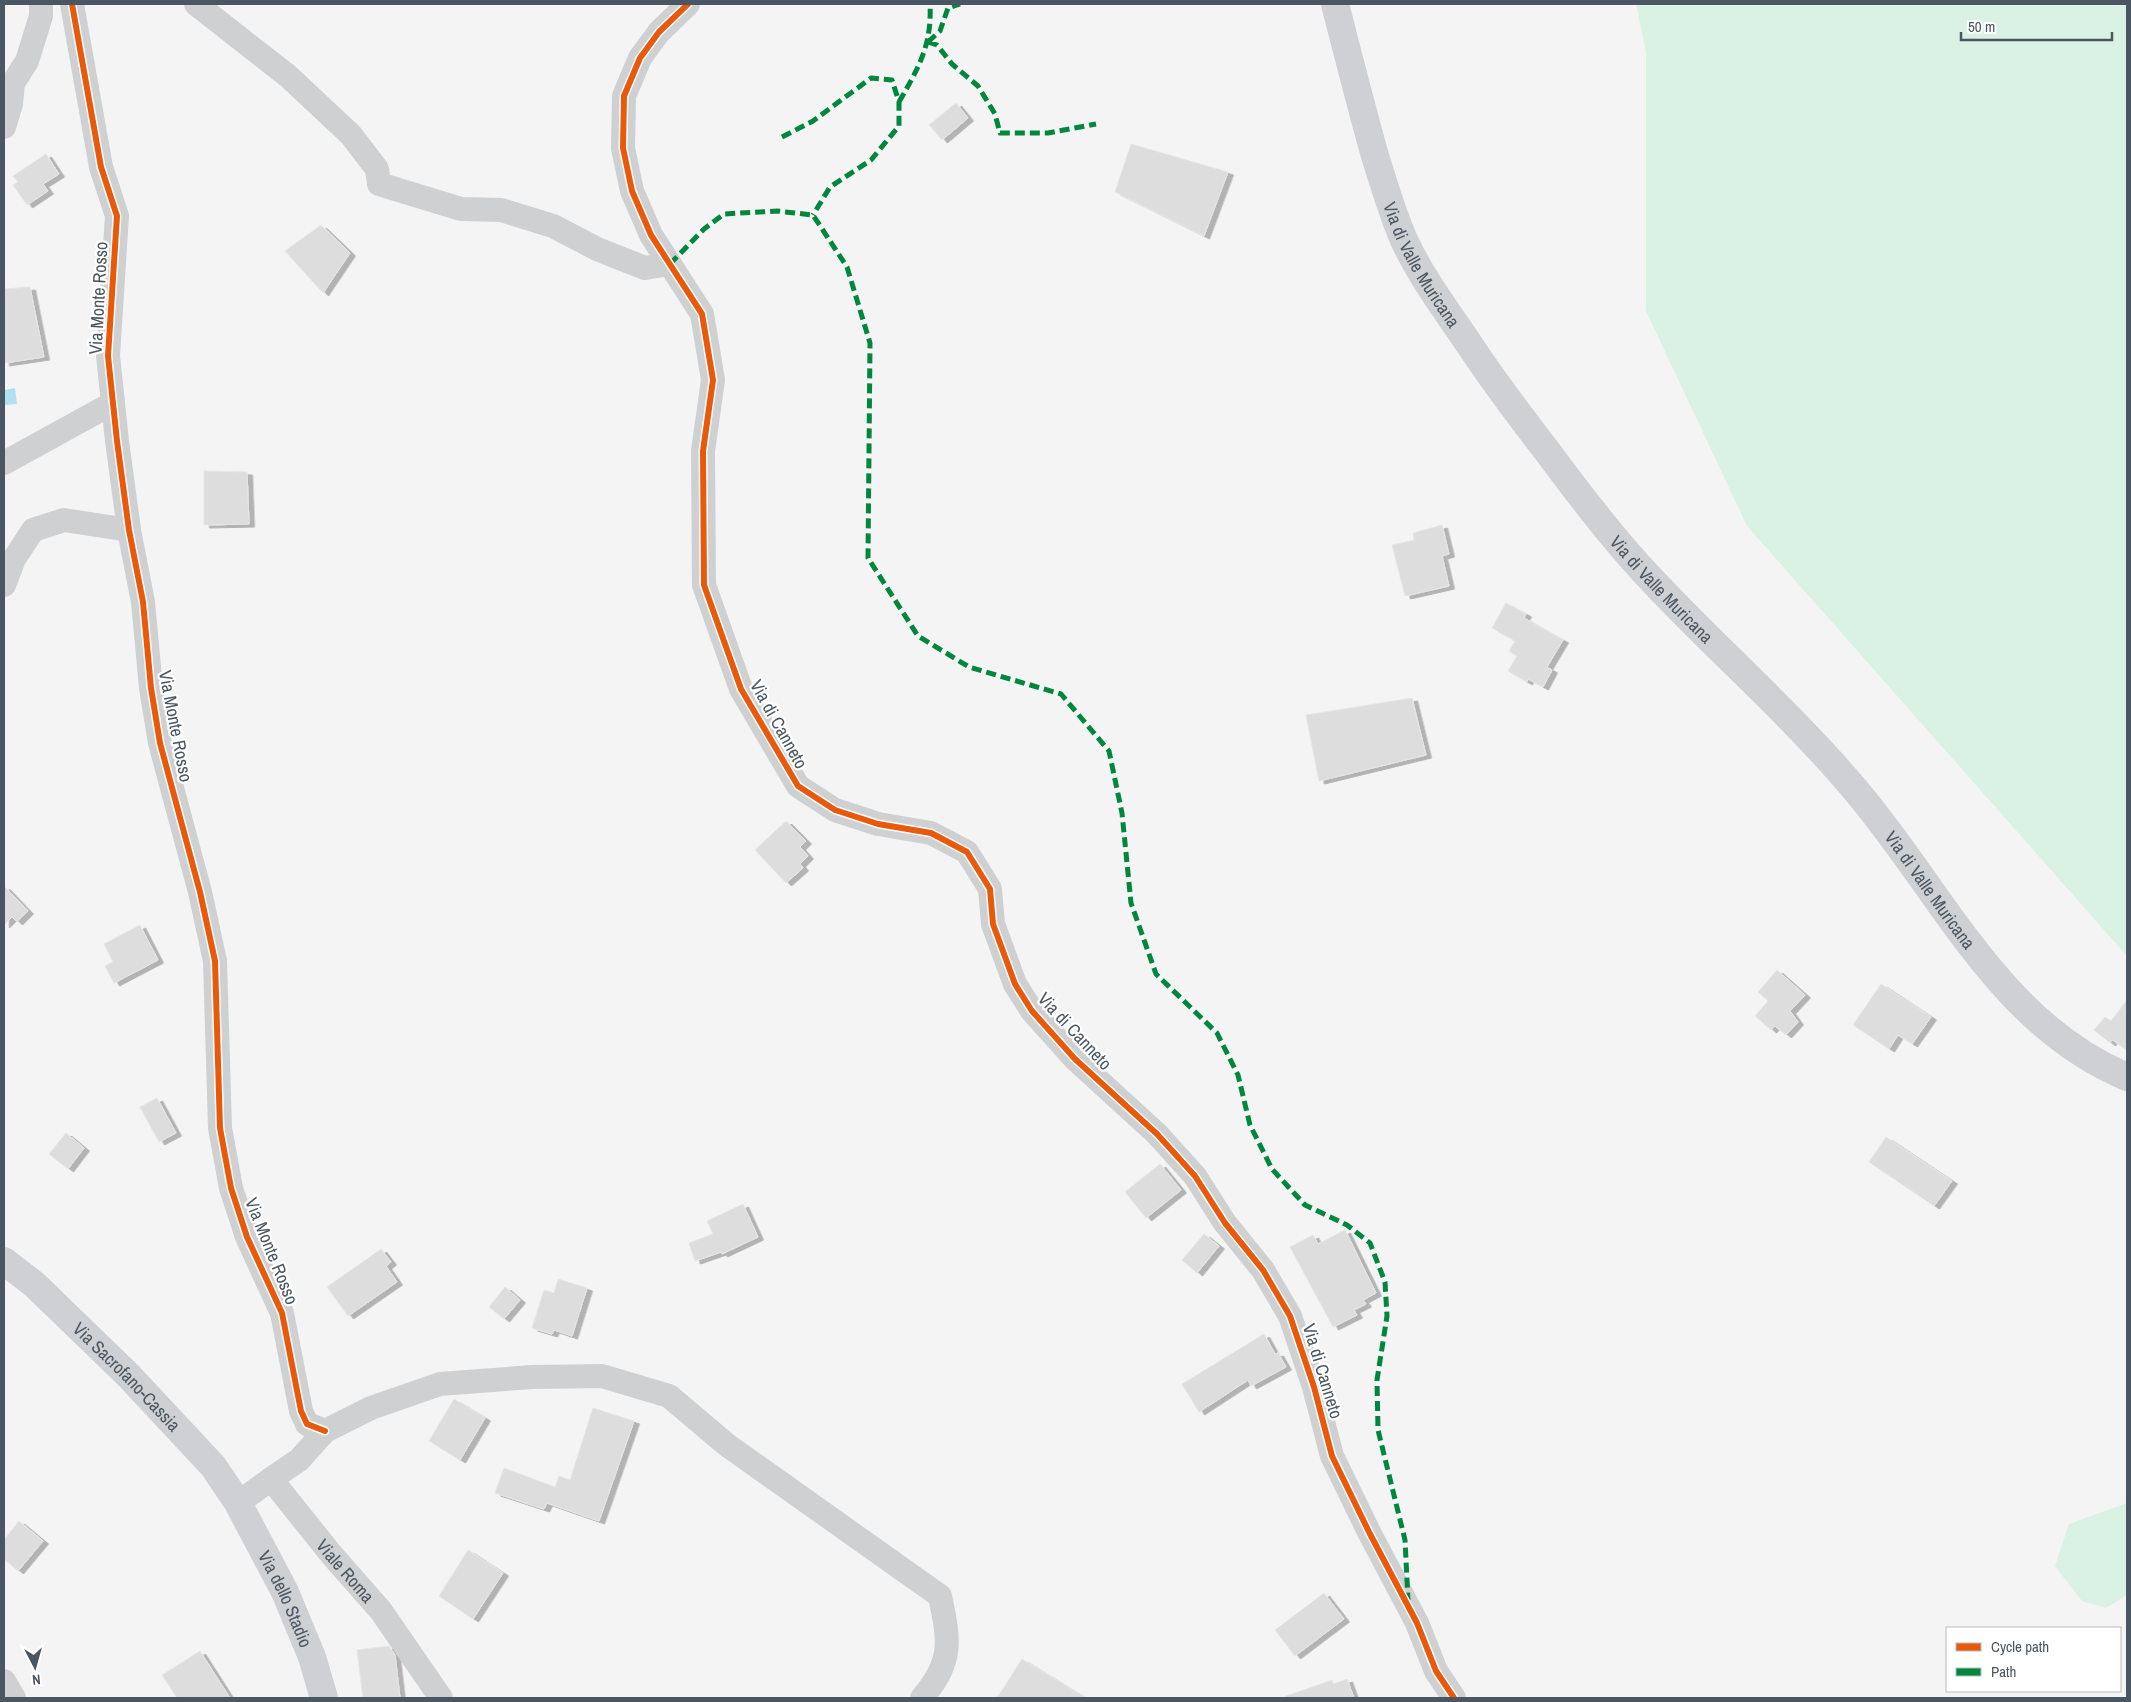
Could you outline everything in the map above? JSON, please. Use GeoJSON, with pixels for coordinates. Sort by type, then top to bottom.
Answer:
{"type":"FeatureCollection","features":[{"type":"Feature","properties":{"kind":"street"},"geometry":{"type":"LineString","coordinates":[[4,127],[11,104],[13,83],[27,61],[41,16],[41,4]]}},
{"type":"Feature","properties":{"kind":"street","name":"Via Monte Rosso"},"geometry":{"type":"LineString","coordinates":[[72,4],[101,167],[117,216],[108,356],[113,402],[129,530],[143,602],[151,688],[160,743],[200,892],[215,961],[220,1128],[231,1188],[246,1237],[282,1313],[301,1411],[307,1424],[325,1432]]}},
{"type":"Feature","properties":{"kind":"street"},"geometry":{"type":"LineString","coordinates":[[196,4],[288,76],[351,135],[377,170],[379,184],[461,209],[501,210],[553,226],[597,249],[645,268],[670,264]]}},
{"type":"Feature","properties":{"kind":"street","name":"Via di Canneto"},"geometry":{"type":"LineString","coordinates":[[688,4],[659,32],[640,58],[624,96],[623,148],[632,191],[651,235],[702,314],[713,380],[703,451],[704,585],[741,689],[798,786],[835,810],[878,824],[931,833],[966,852],[990,889],[993,924],[1016,984],[1032,1011],[1075,1059],[1157,1134],[1195,1176],[1225,1223],[1263,1270],[1290,1316],[1314,1387],[1332,1456],[1370,1534],[1417,1623],[1436,1671],[1454,1698]]}},
{"type":"Feature","properties":{"kind":"street","name":"Via di Valle Muricana"},"geometry":{"type":"LineString","coordinates":[[1336,4],[1386,193],[1404,240],[1429,284],[1492,379],[1576,490],[1633,560],[1685,616],[1810,739],[1857,791],[1904,851],[2005,989],[2032,1017],[2065,1044],[2127,1077]]}},
{"type":"Feature","properties":{"kind":"street"},"geometry":{"type":"LineString","coordinates":[[4,463],[113,402]]}},
{"type":"Feature","properties":{"kind":"street"},"geometry":{"type":"LineString","coordinates":[[4,585],[14,559],[33,530],[64,520],[129,530]]}},
{"type":"Feature","properties":{"kind":"street","name":"Via Sacrofano-Cassia"},"geometry":{"type":"LineString","coordinates":[[4,1261],[35,1285],[128,1375],[213,1466],[238,1503]]}},
{"type":"Feature","properties":{"kind":"street"},"geometry":{"type":"LineString","coordinates":[[238,1503],[300,1460],[325,1432],[371,1408],[440,1384],[532,1377],[602,1376],[669,1396],[727,1445],[940,1596],[948,1634],[944,1667],[922,1698]]}},
{"type":"Feature","properties":{"kind":"street","name":"Viale Roma"},"geometry":{"type":"LineString","coordinates":[[271,1479],[331,1554],[381,1611],[441,1698]]}},
{"type":"Feature","properties":{"kind":"street","name":"Via dello Stadio"},"geometry":{"type":"LineString","coordinates":[[238,1503],[285,1592],[312,1656],[324,1698]]}},
{"type":"Feature","properties":{"kind":"street"},"geometry":{"type":"LineString","coordinates":[[4,1681],[14,1698]]}},
{"type":"Feature","properties":{"kind":"green space"},"geometry":{"type":"Polygon","coordinates":[[[1636,4],[2127,4],[2127,956],[1747,526],[1646,311],[1646,52],[1636,4]]]}},
{"type":"Feature","properties":{"kind":"green space"},"geometry":{"type":"Polygon","coordinates":[[[2127,1503],[2127,1595],[2106,1608],[2082,1601],[2055,1566],[2069,1524],[2127,1503]]]}},
{"type":"Feature","properties":{"kind":"water"},"geometry":{"type":"Polygon","coordinates":[[[15,388],[17,404],[4,405],[4,390],[15,388]]]}},
{"type":"Feature","properties":{"kind":"building"},"geometry":{"type":"Polygon","coordinates":[[[956,103],[968,118],[942,140],[929,125],[956,103]]]}},
{"type":"Feature","properties":{"kind":"building"},"geometry":{"type":"Polygon","coordinates":[[[1131,144],[1228,172],[1204,236],[1115,192],[1131,144]]]}},
{"type":"Feature","properties":{"kind":"building"},"geometry":{"type":"Polygon","coordinates":[[[46,154],[59,174],[43,184],[48,191],[27,205],[13,185],[18,182],[13,176],[46,154]]]}},
{"type":"Feature","properties":{"kind":"building"},"geometry":{"type":"Polygon","coordinates":[[[321,225],[350,253],[323,293],[285,251],[321,225]]]}},
{"type":"Feature","properties":{"kind":"building"},"geometry":{"type":"Polygon","coordinates":[[[30,287],[44,357],[4,363],[4,289],[30,287]]]}},
{"type":"Feature","properties":{"kind":"building"},"geometry":{"type":"Polygon","coordinates":[[[204,471],[247,472],[249,524],[204,525],[204,471]]]}},
{"type":"Feature","properties":{"kind":"building"},"geometry":{"type":"Polygon","coordinates":[[[1442,525],[1449,554],[1442,556],[1449,586],[1405,596],[1392,545],[1414,540],[1413,533],[1442,525]]]}},
{"type":"Feature","properties":{"kind":"building"},"geometry":{"type":"Polygon","coordinates":[[[1506,603],[1526,614],[1524,618],[1563,640],[1547,667],[1552,670],[1543,687],[1528,679],[1527,682],[1508,671],[1517,656],[1509,651],[1515,641],[1492,628],[1506,603]]]}},
{"type":"Feature","properties":{"kind":"building"},"geometry":{"type":"Polygon","coordinates":[[[1412,698],[1426,755],[1319,781],[1306,715],[1412,698]]]}},
{"type":"Feature","properties":{"kind":"building"},"geometry":{"type":"Polygon","coordinates":[[[786,821],[806,841],[800,847],[808,856],[800,864],[803,868],[786,883],[755,850],[786,821]]]}},
{"type":"Feature","properties":{"kind":"building"},"geometry":{"type":"Polygon","coordinates":[[[4,886],[28,911],[17,922],[12,917],[4,925],[4,886]]]}},
{"type":"Feature","properties":{"kind":"building"},"geometry":{"type":"Polygon","coordinates":[[[140,925],[158,960],[114,983],[105,966],[113,962],[104,944],[140,925]]]}},
{"type":"Feature","properties":{"kind":"building"},"geometry":{"type":"Polygon","coordinates":[[[1777,970],[1805,995],[1790,1011],[1798,1022],[1786,1035],[1775,1026],[1771,1030],[1755,1016],[1768,1001],[1758,992],[1777,970]]]}},
{"type":"Feature","properties":{"kind":"building"},"geometry":{"type":"Polygon","coordinates":[[[1881,984],[1931,1017],[1912,1044],[1898,1035],[1889,1049],[1853,1025],[1881,984]]]}},
{"type":"Feature","properties":{"kind":"building"},"geometry":{"type":"Polygon","coordinates":[[[2127,1000],[2127,1051],[2113,1040],[2110,1043],[2094,1030],[2105,1017],[2111,1021],[2127,1000]]]}},
{"type":"Feature","properties":{"kind":"building"},"geometry":{"type":"Polygon","coordinates":[[[157,1098],[176,1133],[159,1142],[140,1107],[157,1098]]]}},
{"type":"Feature","properties":{"kind":"building"},"geometry":{"type":"Polygon","coordinates":[[[66,1133],[84,1148],[68,1169],[49,1154],[66,1133]]]}},
{"type":"Feature","properties":{"kind":"building"},"geometry":{"type":"Polygon","coordinates":[[[1886,1137],[1952,1181],[1934,1206],[1869,1162],[1886,1137]]]}},
{"type":"Feature","properties":{"kind":"building"},"geometry":{"type":"Polygon","coordinates":[[[1160,1164],[1181,1190],[1146,1218],[1125,1192],[1160,1164]]]}},
{"type":"Feature","properties":{"kind":"building"},"geometry":{"type":"Polygon","coordinates":[[[743,1204],[758,1237],[722,1254],[721,1252],[695,1261],[689,1243],[713,1234],[707,1221],[743,1204]]]}},
{"type":"Feature","properties":{"kind":"building"},"geometry":{"type":"Polygon","coordinates":[[[1345,1230],[1376,1293],[1363,1300],[1366,1304],[1354,1310],[1357,1315],[1333,1327],[1290,1247],[1313,1235],[1318,1244],[1345,1230]]]}},
{"type":"Feature","properties":{"kind":"building"},"geometry":{"type":"Polygon","coordinates":[[[1204,1234],[1219,1246],[1197,1273],[1182,1260],[1204,1234]]]}},
{"type":"Feature","properties":{"kind":"building"},"geometry":{"type":"Polygon","coordinates":[[[381,1249],[391,1262],[386,1266],[397,1282],[348,1316],[327,1287],[381,1249]]]}},
{"type":"Feature","properties":{"kind":"building"},"geometry":{"type":"Polygon","coordinates":[[[558,1279],[587,1288],[572,1336],[554,1330],[552,1334],[532,1328],[544,1290],[554,1293],[558,1279]]]}},
{"type":"Feature","properties":{"kind":"building"},"geometry":{"type":"Polygon","coordinates":[[[505,1287],[520,1300],[504,1319],[489,1307],[505,1287]]]}},
{"type":"Feature","properties":{"kind":"building"},"geometry":{"type":"Polygon","coordinates":[[[1264,1334],[1275,1354],[1278,1353],[1286,1367],[1251,1386],[1248,1380],[1199,1412],[1182,1384],[1264,1334]]]}},
{"type":"Feature","properties":{"kind":"building"},"geometry":{"type":"Polygon","coordinates":[[[454,1399],[485,1418],[460,1460],[429,1441],[454,1399]]]}},
{"type":"Feature","properties":{"kind":"building"},"geometry":{"type":"Polygon","coordinates":[[[593,1408],[634,1421],[599,1521],[547,1503],[544,1509],[495,1493],[504,1468],[555,1487],[559,1476],[570,1480],[593,1408]]]}},
{"type":"Feature","properties":{"kind":"building"},"geometry":{"type":"Polygon","coordinates":[[[19,1521],[43,1541],[18,1571],[4,1559],[4,1540],[19,1521]]]}},
{"type":"Feature","properties":{"kind":"building"},"geometry":{"type":"Polygon","coordinates":[[[468,1550],[503,1573],[473,1619],[439,1596],[468,1550]]]}},
{"type":"Feature","properties":{"kind":"building"},"geometry":{"type":"Polygon","coordinates":[[[1324,1593],[1344,1619],[1295,1656],[1275,1630],[1324,1593]]]}},
{"type":"Feature","properties":{"kind":"building"},"geometry":{"type":"Polygon","coordinates":[[[389,1646],[395,1655],[400,1698],[363,1698],[357,1650],[389,1646]]]}},
{"type":"Feature","properties":{"kind":"building"},"geometry":{"type":"Polygon","coordinates":[[[200,1651],[230,1698],[177,1698],[162,1675],[200,1651]]]}},
{"type":"Feature","properties":{"kind":"building"},"geometry":{"type":"Polygon","coordinates":[[[1022,1659],[1085,1698],[997,1698],[1022,1659]]]}},
{"type":"Feature","properties":{"kind":"building"},"geometry":{"type":"Polygon","coordinates":[[[1347,1679],[1354,1698],[1286,1698],[1286,1696],[1332,1680],[1333,1684],[1347,1679]]]}},
{"type":"Feature","properties":{"kind":"marked path"},"geometry":{"type":"LineString","coordinates":[[899,102],[913,78],[923,55],[929,32],[930,4]]}},
{"type":"Feature","properties":{"kind":"marked path"},"geometry":{"type":"LineString","coordinates":[[928,42],[940,31],[948,8],[960,4]]}},
{"type":"Feature","properties":{"kind":"marked path"},"geometry":{"type":"LineString","coordinates":[[928,42],[937,45],[952,64],[978,86],[995,114],[1000,133],[1048,133],[1096,124]]}},
{"type":"Feature","properties":{"kind":"marked path"},"geometry":{"type":"LineString","coordinates":[[782,137],[813,121],[871,78],[892,80],[899,102],[899,126],[871,160],[830,187],[813,215]]}},
{"type":"Feature","properties":{"kind":"marked path"},"geometry":{"type":"LineString","coordinates":[[670,264],[704,229],[724,214],[777,211],[813,215],[847,267],[870,343],[868,558],[918,636],[969,667],[1061,694],[1109,751],[1122,813],[1131,903],[1156,974],[1217,1033],[1238,1075],[1250,1125],[1272,1169],[1305,1205],[1347,1225],[1370,1243],[1385,1282],[1387,1316],[1377,1380],[1378,1430],[1405,1540],[1408,1600]]}},
{"type":"Feature","properties":{"kind":"cycle path"},"geometry":{"type":"LineString","coordinates":[[72,4],[101,167],[117,216],[108,356],[117,441],[129,530],[143,602],[151,688],[160,743],[200,892],[215,961],[220,1128],[231,1188],[247,1237],[282,1313],[301,1411],[307,1424],[325,1431]]}},
{"type":"Feature","properties":{"kind":"cycle path"},"geometry":{"type":"LineString","coordinates":[[688,4],[659,32],[640,58],[624,96],[623,148],[632,191],[651,235],[702,314],[713,380],[703,451],[704,585],[741,689],[798,786],[835,810],[878,824],[931,833],[967,852],[990,889],[993,924],[1015,984],[1032,1011],[1075,1059],[1157,1134],[1195,1176],[1225,1223],[1263,1270],[1290,1316],[1314,1387],[1332,1456],[1370,1534],[1417,1623],[1436,1671],[1454,1698]]}}]}
